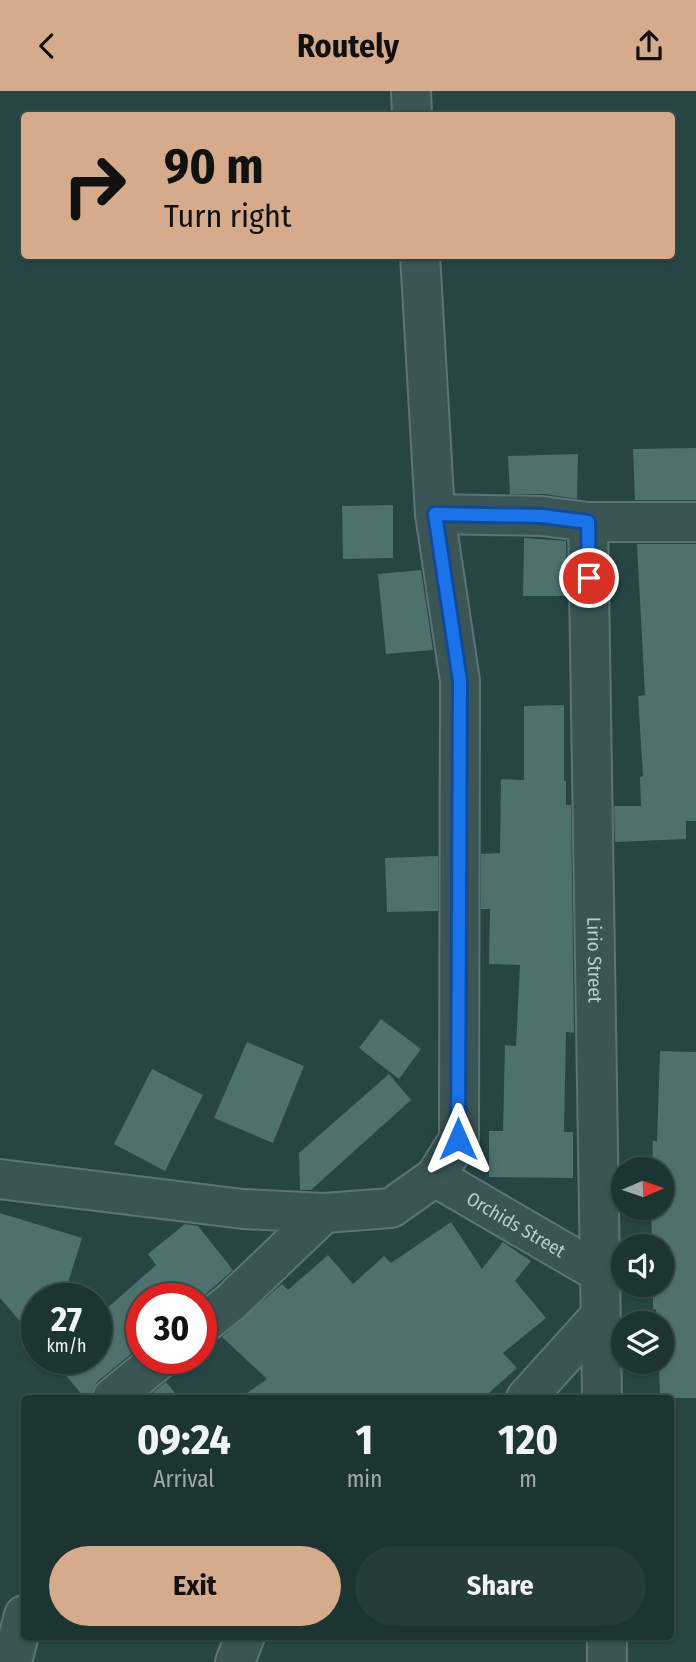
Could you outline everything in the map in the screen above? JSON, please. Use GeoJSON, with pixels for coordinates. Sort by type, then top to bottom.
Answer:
{"type":"FeatureCollection","features":[{"type":"Feature","properties":{"kind":"street"},"geometry":{"type":"LineString","coordinates":[[411,91],[412,112]]}},
{"type":"Feature","properties":{"kind":"street"},"geometry":{"type":"LineString","coordinates":[[0,1179],[243,1209],[324,1213],[391,1208],[435,1177],[458,1139],[460,681],[435,514],[420,259]]}},
{"type":"Feature","properties":{"kind":"street"},"geometry":{"type":"LineString","coordinates":[[435,514],[542,516],[588,522],[696,522]]}},
{"type":"Feature","properties":{"kind":"street","name":"Lirio Street"},"geometry":{"type":"LineString","coordinates":[[588,522],[602,1395]]}},
{"type":"Feature","properties":{"kind":"street","name":"Orchids Street"},"geometry":{"type":"LineString","coordinates":[[435,1177],[600,1273]]}},
{"type":"Feature","properties":{"kind":"street"},"geometry":{"type":"LineString","coordinates":[[217,1313],[324,1213]]}},
{"type":"Feature","properties":{"kind":"street"},"geometry":{"type":"LineString","coordinates":[[529,1395],[600,1316]]}},
{"type":"Feature","properties":{"kind":"street"},"geometry":{"type":"LineString","coordinates":[[116,1395],[141,1374]]}},
{"type":"Feature","properties":{"kind":"street"},"geometry":{"type":"LineString","coordinates":[[12,1662],[21,1627]]}},
{"type":"Feature","properties":{"kind":"street"},"geometry":{"type":"LineString","coordinates":[[236,1662],[244,1640]]}},
{"type":"Feature","properties":{"kind":"street"},"geometry":{"type":"LineString","coordinates":[[607,1640],[607,1662]]}},
{"type":"Feature","properties":{"kind":"building"},"geometry":{"type":"Polygon","coordinates":[[[696,448],[696,500],[635,500],[633,449],[696,448]]]}},
{"type":"Feature","properties":{"kind":"building"},"geometry":{"type":"Polygon","coordinates":[[[578,454],[577,499],[545,494],[510,494],[508,456],[578,454]]]}},
{"type":"Feature","properties":{"kind":"building"},"geometry":{"type":"Polygon","coordinates":[[[393,505],[393,558],[343,559],[342,506],[393,505]]]}},
{"type":"Feature","properties":{"kind":"building"},"geometry":{"type":"Polygon","coordinates":[[[524,538],[566,541],[567,596],[523,596],[524,538]]]}},
{"type":"Feature","properties":{"kind":"building"},"geometry":{"type":"Polygon","coordinates":[[[637,544],[696,544],[696,821],[686,821],[686,839],[615,842],[614,806],[641,806],[640,777],[643,776],[638,696],[645,695],[637,544]]]}},
{"type":"Feature","properties":{"kind":"building"},"geometry":{"type":"Polygon","coordinates":[[[421,570],[433,650],[386,654],[378,574],[421,570]]]}},
{"type":"Feature","properties":{"kind":"building"},"geometry":{"type":"Polygon","coordinates":[[[564,705],[564,781],[566,805],[571,805],[574,1033],[566,1032],[564,1132],[573,1132],[573,1178],[489,1177],[489,1131],[503,1131],[505,1045],[516,1046],[520,965],[489,964],[490,909],[481,909],[481,854],[500,853],[501,779],[524,780],[524,706],[564,705]]]}},
{"type":"Feature","properties":{"kind":"building"},"geometry":{"type":"Polygon","coordinates":[[[438,856],[438,911],[387,912],[385,858],[438,856]]]}},
{"type":"Feature","properties":{"kind":"building"},"geometry":{"type":"Polygon","coordinates":[[[381,1019],[421,1049],[399,1079],[359,1048],[381,1019]]]}},
{"type":"Feature","properties":{"kind":"building"},"geometry":{"type":"Polygon","coordinates":[[[247,1042],[304,1066],[273,1143],[214,1118],[247,1042]]]}},
{"type":"Feature","properties":{"kind":"building"},"geometry":{"type":"Polygon","coordinates":[[[660,1051],[696,1052],[696,1398],[660,1395],[659,1374],[674,1374],[674,1311],[653,1310],[653,1297],[674,1297],[674,1234],[652,1234],[651,1220],[674,1220],[674,1157],[652,1157],[653,1141],[657,1141],[660,1051]]]}},
{"type":"Feature","properties":{"kind":"building"},"geometry":{"type":"Polygon","coordinates":[[[152,1069],[203,1095],[165,1171],[114,1144],[152,1069]]]}},
{"type":"Feature","properties":{"kind":"building"},"geometry":{"type":"Polygon","coordinates":[[[389,1074],[411,1100],[311,1190],[300,1190],[299,1153],[389,1074]]]}},
{"type":"Feature","properties":{"kind":"building"},"geometry":{"type":"Polygon","coordinates":[[[0,1213],[82,1238],[68,1283],[21,1283],[21,1322],[0,1298],[0,1213]]]}},
{"type":"Feature","properties":{"kind":"building"},"geometry":{"type":"Polygon","coordinates":[[[451,1222],[482,1269],[503,1242],[531,1261],[515,1281],[546,1318],[503,1353],[517,1368],[486,1395],[244,1395],[267,1379],[222,1337],[282,1284],[288,1290],[328,1255],[353,1284],[384,1256],[391,1263],[451,1222]]]}},
{"type":"Feature","properties":{"kind":"building"},"geometry":{"type":"Polygon","coordinates":[[[185,1224],[198,1226],[233,1270],[217,1284],[136,1283],[156,1265],[148,1254],[185,1224]]]}},
{"type":"Feature","properties":{"kind":"building"},"geometry":{"type":"Polygon","coordinates":[[[126,1292],[126,1358],[112,1370],[112,1304],[126,1292]]]}},
{"type":"Feature","properties":{"kind":"building"},"geometry":{"type":"Polygon","coordinates":[[[65,1374],[107,1374],[98,1381],[91,1395],[82,1395],[65,1374]]]}},
{"type":"Feature","properties":{"kind":"building"},"geometry":{"type":"Polygon","coordinates":[[[166,1382],[177,1395],[150,1395],[166,1382]]]}},
{"type":"Feature","properties":{"kind":"route"},"geometry":{"type":"LineString","coordinates":[[458,1139],[460,681],[435,514],[542,516],[588,522],[589,578]]}}]}
